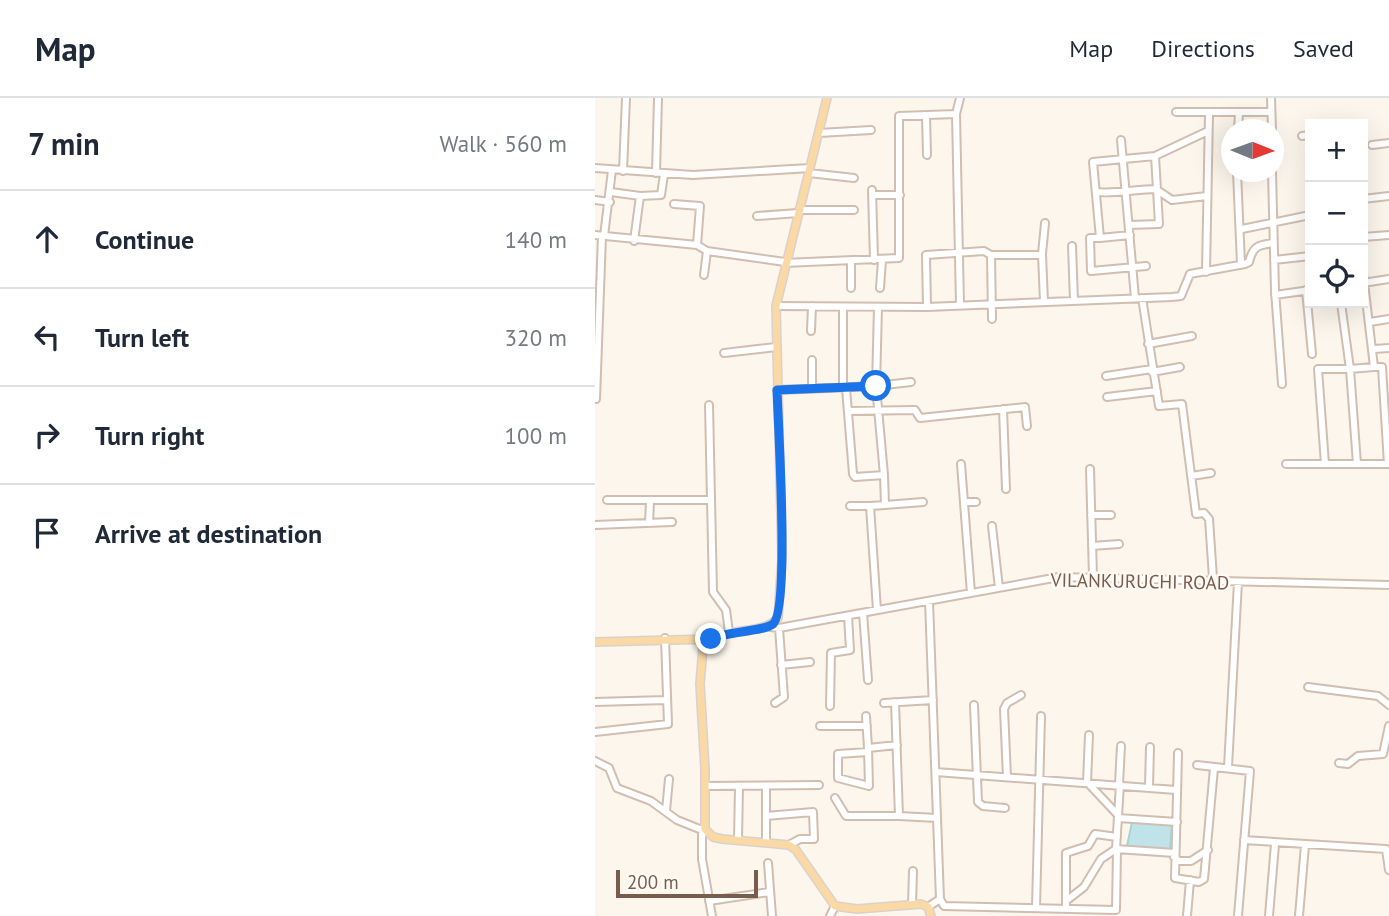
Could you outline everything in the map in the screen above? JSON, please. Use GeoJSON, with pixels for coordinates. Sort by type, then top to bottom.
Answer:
{"type":"FeatureCollection","features":[{"type":"Feature","properties":{"kind":"main road"},"geometry":{"type":"LineString","coordinates":[[595,642],[711,639],[729,632],[770,627],[778,618],[782,558],[776,306],[827,98]]}},
{"type":"Feature","properties":{"kind":"main road"},"geometry":{"type":"LineString","coordinates":[[711,639],[703,647],[700,658],[705,833],[738,840],[789,845],[796,850],[835,906],[857,909],[912,904],[928,907],[931,916]]}},
{"type":"Feature","properties":{"kind":"street"},"geometry":{"type":"LineString","coordinates":[[623,171],[626,98]]}},
{"type":"Feature","properties":{"kind":"street"},"geometry":{"type":"LineString","coordinates":[[611,192],[640,197],[661,195],[658,98]]}},
{"type":"Feature","properties":{"kind":"street"},"geometry":{"type":"LineString","coordinates":[[960,98],[956,114],[960,305]]}},
{"type":"Feature","properties":{"kind":"street"},"geometry":{"type":"LineString","coordinates":[[1271,98],[1271,119]]}},
{"type":"Feature","properties":{"kind":"street"},"geometry":{"type":"LineString","coordinates":[[1176,112],[1271,112]]}},
{"type":"Feature","properties":{"kind":"street"},"geometry":{"type":"LineString","coordinates":[[1239,113],[1239,119]]}},
{"type":"Feature","properties":{"kind":"street"},"geometry":{"type":"LineString","coordinates":[[600,236],[697,245],[707,251],[785,262],[896,260],[901,255],[899,116],[956,114]]}},
{"type":"Feature","properties":{"kind":"street"},"geometry":{"type":"LineString","coordinates":[[1206,272],[1209,114]]}},
{"type":"Feature","properties":{"kind":"street"},"geometry":{"type":"LineString","coordinates":[[926,116],[927,155]]}},
{"type":"Feature","properties":{"kind":"street"},"geometry":{"type":"LineString","coordinates":[[819,133],[871,130]]}},
{"type":"Feature","properties":{"kind":"street"},"geometry":{"type":"LineString","coordinates":[[1100,238],[1093,162],[1155,156],[1208,131]]}},
{"type":"Feature","properties":{"kind":"street"},"geometry":{"type":"LineString","coordinates":[[1121,140],[1133,267],[1159,405],[1182,404],[1196,514],[1204,513],[1209,519],[1213,578]]}},
{"type":"Feature","properties":{"kind":"street"},"geometry":{"type":"LineString","coordinates":[[1371,145],[1389,143]]}},
{"type":"Feature","properties":{"kind":"street"},"geometry":{"type":"LineString","coordinates":[[1129,225],[1159,223],[1155,156]]}},
{"type":"Feature","properties":{"kind":"street"},"geometry":{"type":"LineString","coordinates":[[595,168],[660,174],[810,170],[854,178]]}},
{"type":"Feature","properties":{"kind":"street"},"geometry":{"type":"LineString","coordinates":[[596,398],[600,236],[610,202],[612,170]]}},
{"type":"Feature","properties":{"kind":"street"},"geometry":{"type":"LineString","coordinates":[[1238,182],[1242,229],[1241,264]]}},
{"type":"Feature","properties":{"kind":"street"},"geometry":{"type":"LineString","coordinates":[[1272,182],[1275,295],[1282,384]]}},
{"type":"Feature","properties":{"kind":"street"},"geometry":{"type":"LineString","coordinates":[[1096,192],[1114,194],[1125,189],[1157,190],[1172,200],[1207,196]]}},
{"type":"Feature","properties":{"kind":"street"},"geometry":{"type":"LineString","coordinates":[[874,260],[872,192],[900,195]]}},
{"type":"Feature","properties":{"kind":"street"},"geometry":{"type":"LineString","coordinates":[[1368,198],[1389,196]]}},
{"type":"Feature","properties":{"kind":"street"},"geometry":{"type":"LineString","coordinates":[[634,241],[640,197]]}},
{"type":"Feature","properties":{"kind":"street"},"geometry":{"type":"LineString","coordinates":[[595,200],[610,202]]}},
{"type":"Feature","properties":{"kind":"street"},"geometry":{"type":"LineString","coordinates":[[674,204],[700,206],[697,245]]}},
{"type":"Feature","properties":{"kind":"street"},"geometry":{"type":"LineString","coordinates":[[757,216],[854,209]]}},
{"type":"Feature","properties":{"kind":"street"},"geometry":{"type":"LineString","coordinates":[[1242,229],[1305,216]]}},
{"type":"Feature","properties":{"kind":"street"},"geometry":{"type":"LineString","coordinates":[[1044,302],[1042,255],[1045,223]]}},
{"type":"Feature","properties":{"kind":"street"},"geometry":{"type":"LineString","coordinates":[[1130,235],[1090,238],[1091,271],[1146,266]]}},
{"type":"Feature","properties":{"kind":"street"},"geometry":{"type":"LineString","coordinates":[[1368,237],[1389,235]]}},
{"type":"Feature","properties":{"kind":"street"},"geometry":{"type":"LineString","coordinates":[[776,306],[927,307],[1181,296],[1191,274],[1249,262],[1252,249],[1259,244],[1273,243]]}},
{"type":"Feature","properties":{"kind":"street"},"geometry":{"type":"LineString","coordinates":[[1073,246],[1075,300]]}},
{"type":"Feature","properties":{"kind":"street"},"geometry":{"type":"LineString","coordinates":[[704,275],[707,251]]}},
{"type":"Feature","properties":{"kind":"street"},"geometry":{"type":"LineString","coordinates":[[927,307],[926,255],[984,251],[991,255],[1042,255]]}},
{"type":"Feature","properties":{"kind":"street"},"geometry":{"type":"LineString","coordinates":[[991,255],[992,318]]}},
{"type":"Feature","properties":{"kind":"street"},"geometry":{"type":"LineString","coordinates":[[1274,260],[1305,257]]}},
{"type":"Feature","properties":{"kind":"street"},"geometry":{"type":"LineString","coordinates":[[880,288],[882,260]]}},
{"type":"Feature","properties":{"kind":"street"},"geometry":{"type":"LineString","coordinates":[[851,261],[851,288]]}},
{"type":"Feature","properties":{"kind":"street"},"geometry":{"type":"LineString","coordinates":[[1368,282],[1389,279]]}},
{"type":"Feature","properties":{"kind":"street"},"geometry":{"type":"LineString","coordinates":[[1275,295],[1305,290]]}},
{"type":"Feature","properties":{"kind":"street"},"geometry":{"type":"LineString","coordinates":[[811,331],[812,306]]}},
{"type":"Feature","properties":{"kind":"street"},"geometry":{"type":"LineString","coordinates":[[843,307],[845,388],[853,474],[855,477],[884,475]]}},
{"type":"Feature","properties":{"kind":"street"},"geometry":{"type":"LineString","coordinates":[[878,307],[876,386],[885,505]]}},
{"type":"Feature","properties":{"kind":"street"},"geometry":{"type":"LineString","coordinates":[[1309,308],[1312,354]]}},
{"type":"Feature","properties":{"kind":"street"},"geometry":{"type":"LineString","coordinates":[[1342,308],[1350,369],[1357,464]]}},
{"type":"Feature","properties":{"kind":"street"},"geometry":{"type":"LineString","coordinates":[[1367,308],[1374,367]]}},
{"type":"Feature","properties":{"kind":"street"},"geometry":{"type":"LineString","coordinates":[[1370,322],[1389,319]]}},
{"type":"Feature","properties":{"kind":"street"},"geometry":{"type":"LineString","coordinates":[[1148,344],[1192,336]]}},
{"type":"Feature","properties":{"kind":"street"},"geometry":{"type":"LineString","coordinates":[[724,353],[776,346]]}},
{"type":"Feature","properties":{"kind":"street"},"geometry":{"type":"LineString","coordinates":[[1374,349],[1389,348]]}},
{"type":"Feature","properties":{"kind":"street"},"geometry":{"type":"LineString","coordinates":[[812,360],[812,389]]}},
{"type":"Feature","properties":{"kind":"street"},"geometry":{"type":"LineString","coordinates":[[1106,376],[1180,367]]}},
{"type":"Feature","properties":{"kind":"street"},"geometry":{"type":"LineString","coordinates":[[1286,464],[1325,464],[1357,464],[1388,464],[1383,367],[1318,369],[1325,464]]}},
{"type":"Feature","properties":{"kind":"street"},"geometry":{"type":"LineString","coordinates":[[777,390],[911,382]]}},
{"type":"Feature","properties":{"kind":"street"},"geometry":{"type":"LineString","coordinates":[[1107,397],[1157,391]]}},
{"type":"Feature","properties":{"kind":"street"},"geometry":{"type":"LineString","coordinates":[[709,405],[713,592],[726,610],[729,632]]}},
{"type":"Feature","properties":{"kind":"street"},"geometry":{"type":"LineString","coordinates":[[848,411],[915,410],[920,418],[1025,407],[1027,426]]}},
{"type":"Feature","properties":{"kind":"street"},"geometry":{"type":"LineString","coordinates":[[1003,409],[1006,489]]}},
{"type":"Feature","properties":{"kind":"street"},"geometry":{"type":"LineString","coordinates":[[961,464],[971,593]]}},
{"type":"Feature","properties":{"kind":"street"},"geometry":{"type":"LineString","coordinates":[[1090,469],[1093,577]]}},
{"type":"Feature","properties":{"kind":"street"},"geometry":{"type":"LineString","coordinates":[[1191,475],[1211,473]]}},
{"type":"Feature","properties":{"kind":"street"},"geometry":{"type":"LineString","coordinates":[[607,500],[711,500]]}},
{"type":"Feature","properties":{"kind":"street"},"geometry":{"type":"LineString","coordinates":[[649,523],[650,502]]}},
{"type":"Feature","properties":{"kind":"street"},"geometry":{"type":"LineString","coordinates":[[850,506],[923,502]]}},
{"type":"Feature","properties":{"kind":"street"},"geometry":{"type":"LineString","coordinates":[[964,502],[977,502]]}},
{"type":"Feature","properties":{"kind":"street"},"geometry":{"type":"LineString","coordinates":[[870,506],[877,610]]}},
{"type":"Feature","properties":{"kind":"street"},"geometry":{"type":"LineString","coordinates":[[1091,515],[1111,515]]}},
{"type":"Feature","properties":{"kind":"street"},"geometry":{"type":"LineString","coordinates":[[595,525],[672,522]]}},
{"type":"Feature","properties":{"kind":"street"},"geometry":{"type":"LineString","coordinates":[[992,526],[999,588]]}},
{"type":"Feature","properties":{"kind":"street"},"geometry":{"type":"LineString","coordinates":[[1092,546],[1119,544]]}},
{"type":"Feature","properties":{"kind":"street","name":"VILANKURUCHI ROAD"},"geometry":{"type":"LineString","coordinates":[[770,627],[779,628],[1059,577],[1213,578],[1238,582],[1389,585]]}},
{"type":"Feature","properties":{"kind":"street"},"geometry":{"type":"LineString","coordinates":[[1228,768],[1238,582]]}},
{"type":"Feature","properties":{"kind":"street"},"geometry":{"type":"LineString","coordinates":[[929,601],[940,899],[944,906],[1051,907],[1066,904],[1084,887],[1101,859],[1117,849],[1174,855],[1179,862],[1191,861],[1208,850]]}},
{"type":"Feature","properties":{"kind":"street"},"geometry":{"type":"LineString","coordinates":[[863,613],[869,680]]}},
{"type":"Feature","properties":{"kind":"street"},"geometry":{"type":"LineString","coordinates":[[830,706],[831,653],[850,650],[848,615]]}},
{"type":"Feature","properties":{"kind":"street"},"geometry":{"type":"LineString","coordinates":[[775,703],[784,697],[779,628]]}},
{"type":"Feature","properties":{"kind":"street"},"geometry":{"type":"LineString","coordinates":[[595,732],[668,724],[665,639]]}},
{"type":"Feature","properties":{"kind":"street"},"geometry":{"type":"LineString","coordinates":[[781,665],[810,662]]}},
{"type":"Feature","properties":{"kind":"street"},"geometry":{"type":"LineString","coordinates":[[1308,687],[1378,696],[1389,705]]}},
{"type":"Feature","properties":{"kind":"street"},"geometry":{"type":"LineString","coordinates":[[1007,777],[1004,709],[1007,703],[1021,695]]}},
{"type":"Feature","properties":{"kind":"street"},"geometry":{"type":"LineString","coordinates":[[595,702],[666,700]]}},
{"type":"Feature","properties":{"kind":"street"},"geometry":{"type":"LineString","coordinates":[[884,703],[933,700]]}},
{"type":"Feature","properties":{"kind":"street"},"geometry":{"type":"LineString","coordinates":[[895,702],[899,816]]}},
{"type":"Feature","properties":{"kind":"street"},"geometry":{"type":"LineString","coordinates":[[974,705],[978,804],[1005,808]]}},
{"type":"Feature","properties":{"kind":"street"},"geometry":{"type":"LineString","coordinates":[[866,716],[867,726],[868,750],[869,786],[838,778],[838,754],[868,750],[897,745]]}},
{"type":"Feature","properties":{"kind":"street"},"geometry":{"type":"LineString","coordinates":[[1036,907],[1041,716]]}},
{"type":"Feature","properties":{"kind":"street"},"geometry":{"type":"LineString","coordinates":[[820,726],[867,726]]}},
{"type":"Feature","properties":{"kind":"street"},"geometry":{"type":"LineString","coordinates":[[1339,763],[1348,764],[1364,754],[1383,754],[1389,726]]}},
{"type":"Feature","properties":{"kind":"street"},"geometry":{"type":"LineString","coordinates":[[1089,735],[1087,782],[1118,816],[1177,822]]}},
{"type":"Feature","properties":{"kind":"street"},"geometry":{"type":"LineString","coordinates":[[1066,904],[1080,912],[1116,909],[1121,746]]}},
{"type":"Feature","properties":{"kind":"street"},"geometry":{"type":"LineString","coordinates":[[1149,786],[1150,747]]}},
{"type":"Feature","properties":{"kind":"street"},"geometry":{"type":"LineString","coordinates":[[1178,753],[1173,876],[1190,880],[1204,879],[1214,768]]}},
{"type":"Feature","properties":{"kind":"street"},"geometry":{"type":"LineString","coordinates":[[595,761],[609,768],[617,788],[651,801],[705,833],[702,859],[712,916]]}},
{"type":"Feature","properties":{"kind":"street"},"geometry":{"type":"LineString","coordinates":[[1197,765],[1249,771],[1238,916]]}},
{"type":"Feature","properties":{"kind":"street"},"geometry":{"type":"LineString","coordinates":[[936,772],[1177,790]]}},
{"type":"Feature","properties":{"kind":"street"},"geometry":{"type":"LineString","coordinates":[[666,811],[669,779]]}},
{"type":"Feature","properties":{"kind":"street"},"geometry":{"type":"LineString","coordinates":[[705,786],[819,785]]}},
{"type":"Feature","properties":{"kind":"street"},"geometry":{"type":"LineString","coordinates":[[738,840],[739,787]]}},
{"type":"Feature","properties":{"kind":"street"},"geometry":{"type":"LineString","coordinates":[[766,787],[766,842]]}},
{"type":"Feature","properties":{"kind":"street"},"geometry":{"type":"LineString","coordinates":[[835,798],[846,816],[937,818]]}},
{"type":"Feature","properties":{"kind":"street"},"geometry":{"type":"LineString","coordinates":[[766,816],[813,813],[814,839],[800,839],[789,845]]}},
{"type":"Feature","properties":{"kind":"street"},"geometry":{"type":"LineString","coordinates":[[1066,904],[1066,853],[1088,846],[1095,834],[1117,837]]}},
{"type":"Feature","properties":{"kind":"street"},"geometry":{"type":"LineString","coordinates":[[1244,840],[1386,849],[1389,870]]}},
{"type":"Feature","properties":{"kind":"street"},"geometry":{"type":"LineString","coordinates":[[1269,916],[1275,844]]}},
{"type":"Feature","properties":{"kind":"street"},"geometry":{"type":"LineString","coordinates":[[1299,916],[1305,845]]}},
{"type":"Feature","properties":{"kind":"street"},"geometry":{"type":"LineString","coordinates":[[768,863],[772,916]]}},
{"type":"Feature","properties":{"kind":"street"},"geometry":{"type":"LineString","coordinates":[[912,904],[913,871]]}},
{"type":"Feature","properties":{"kind":"street"},"geometry":{"type":"LineString","coordinates":[[1187,916],[1190,880]]}},
{"type":"Feature","properties":{"kind":"street"},"geometry":{"type":"LineString","coordinates":[[709,901],[769,892]]}},
{"type":"Feature","properties":{"kind":"street"},"geometry":{"type":"LineString","coordinates":[[928,907],[940,899]]}},
{"type":"Feature","properties":{"kind":"street"},"geometry":{"type":"LineString","coordinates":[[830,916],[835,906]]}},
{"type":"Feature","properties":{"kind":"street"},"geometry":{"type":"LineString","coordinates":[[1015,907],[1015,916]]}},
{"type":"Feature","properties":{"kind":"street"},"geometry":{"type":"LineString","coordinates":[[1051,907],[1051,916]]}},
{"type":"Feature","properties":{"kind":"water"},"geometry":{"type":"Polygon","coordinates":[[[1132,822],[1172,825],[1170,850],[1127,846],[1132,822]]]}},
{"type":"Feature","properties":{"kind":"route"},"geometry":{"type":"LineString","coordinates":[[711,639],[724,632],[770,627],[778,618],[782,558],[777,390],[876,386]]}}]}
